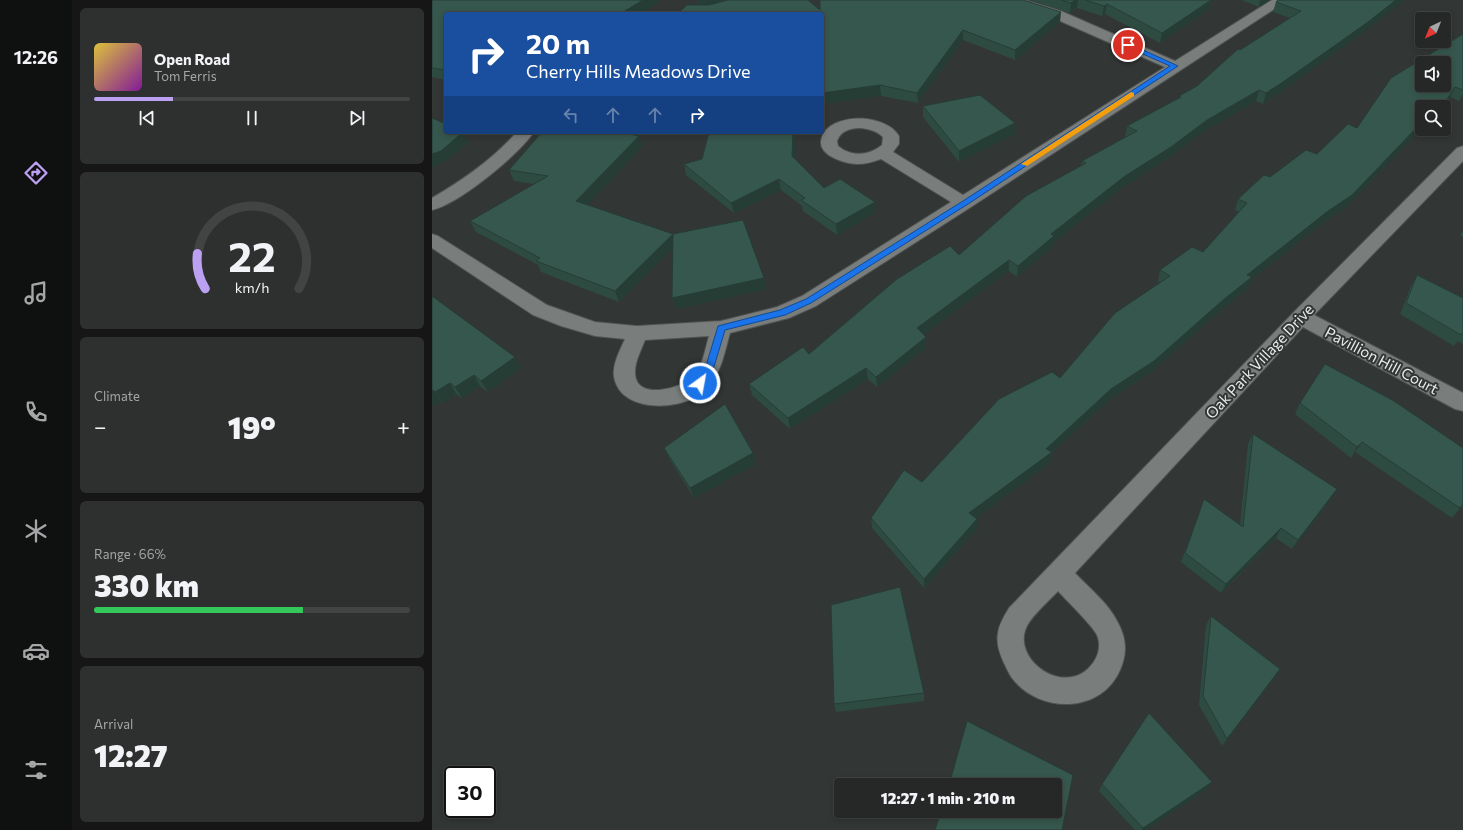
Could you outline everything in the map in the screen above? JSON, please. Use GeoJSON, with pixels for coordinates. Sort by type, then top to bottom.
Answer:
{"type":"FeatureCollection","features":[{"type":"Feature","properties":{"kind":"street"},"geometry":{"type":"LineString","coordinates":[[1011,0],[1056,14],[1175,66]]}},
{"type":"Feature","properties":{"kind":"street"},"geometry":{"type":"LineString","coordinates":[[432,240],[540,310],[568,322],[596,329],[637,333],[721,328],[782,312],[808,301],[965,203],[1175,66],[1281,0]]}},
{"type":"Feature","properties":{"kind":"street"},"geometry":{"type":"LineString","coordinates":[[432,205],[472,180],[501,158],[524,134]]}},
{"type":"Feature","properties":{"kind":"street","name":"Oak Park Village Drive"},"geometry":{"type":"LineString","coordinates":[[1059,574],[1301,317],[1455,170],[1463,151]]}},
{"type":"Feature","properties":{"kind":"street"},"geometry":{"type":"LineString","coordinates":[[882,153],[965,203]]}},
{"type":"Feature","properties":{"kind":"street","name":"Pavillion Hill Court"},"geometry":{"type":"LineString","coordinates":[[1301,317],[1463,403]]}},
{"type":"Feature","properties":{"kind":"street"},"geometry":{"type":"LineString","coordinates":[[637,333],[626,367],[626,378],[630,387],[639,394],[658,399],[673,397],[688,392],[700,383],[709,370],[721,328]]}},
{"type":"Feature","properties":{"kind":"building"},"geometry":{"type":"Polygon","coordinates":[[[432,0],[643,0],[623,12],[444,12],[444,70],[432,68],[432,0]]]}},
{"type":"Feature","properties":{"kind":"building"},"geometry":{"type":"Polygon","coordinates":[[[728,0],[808,0],[820,10],[820,0],[1023,0],[1061,12],[1015,50],[963,30],[917,93],[880,85],[824,93],[824,12],[679,12],[687,5],[709,5],[728,0]]]}},
{"type":"Feature","properties":{"kind":"building"},"geometry":{"type":"Polygon","coordinates":[[[1061,0],[1075,0],[1071,3],[1061,0]]]}},
{"type":"Feature","properties":{"kind":"building"},"geometry":{"type":"Polygon","coordinates":[[[1085,0],[1211,0],[1162,33],[1107,4],[1104,6],[1085,0]]]}},
{"type":"Feature","properties":{"kind":"building"},"geometry":{"type":"Polygon","coordinates":[[[1278,0],[1396,0],[1368,22],[1266,93],[1259,90],[1207,120],[1171,147],[1125,176],[1051,234],[1054,236],[1018,266],[1009,260],[917,328],[926,337],[876,377],[866,368],[788,418],[749,384],[803,347],[809,354],[897,279],[950,246],[959,255],[1026,196],[1086,163],[1082,161],[1137,131],[1127,126],[1181,97],[1179,96],[1197,86],[1238,49],[1240,50],[1301,11],[1276,2],[1278,0]]]}},
{"type":"Feature","properties":{"kind":"building"},"geometry":{"type":"Polygon","coordinates":[[[1463,34],[1463,90],[1455,87],[1447,100],[1415,100],[1415,129],[1352,195],[1328,211],[1247,275],[1252,277],[1223,300],[1154,361],[1111,389],[1046,449],[1052,452],[969,513],[977,519],[924,579],[871,518],[904,470],[922,482],[999,399],[1052,372],[1060,378],[1115,313],[1170,276],[1160,270],[1192,247],[1203,252],[1247,203],[1238,199],[1264,175],[1270,177],[1306,150],[1317,154],[1348,124],[1357,128],[1391,78],[1415,63],[1415,92],[1451,92],[1451,56],[1427,56],[1440,48],[1451,48],[1451,41],[1463,34]]]}},
{"type":"Feature","properties":{"kind":"building"},"geometry":{"type":"Polygon","coordinates":[[[980,95],[1015,123],[959,151],[923,106],[980,95]]]}},
{"type":"Feature","properties":{"kind":"building"},"geometry":{"type":"Polygon","coordinates":[[[432,118],[444,123],[444,134],[461,134],[441,151],[432,154],[432,118]]]}},
{"type":"Feature","properties":{"kind":"building"},"geometry":{"type":"Polygon","coordinates":[[[540,134],[629,134],[639,136],[576,201],[673,234],[615,291],[536,261],[540,258],[470,221],[548,176],[509,170],[540,134]]]}},
{"type":"Feature","properties":{"kind":"building"},"geometry":{"type":"Polygon","coordinates":[[[708,134],[793,134],[792,156],[824,188],[840,179],[875,202],[836,224],[801,200],[805,198],[779,179],[731,203],[684,164],[702,159],[708,134]]]}},
{"type":"Feature","properties":{"kind":"building"},"geometry":{"type":"Polygon","coordinates":[[[743,220],[764,278],[672,298],[673,234],[743,220]]]}},
{"type":"Feature","properties":{"kind":"building"},"geometry":{"type":"Polygon","coordinates":[[[1417,275],[1463,298],[1463,332],[1461,335],[1406,303],[1417,275]]]}},
{"type":"Feature","properties":{"kind":"building"},"geometry":{"type":"Polygon","coordinates":[[[432,296],[515,357],[481,381],[474,375],[455,387],[450,383],[435,392],[433,390],[432,391],[432,296]]]}},
{"type":"Feature","properties":{"kind":"building"},"geometry":{"type":"Polygon","coordinates":[[[1325,364],[1394,401],[1463,448],[1463,504],[1460,508],[1362,442],[1357,447],[1300,403],[1325,364]]]}},
{"type":"Feature","properties":{"kind":"building"},"geometry":{"type":"Polygon","coordinates":[[[725,404],[753,453],[690,488],[664,448],[725,404]]]}},
{"type":"Feature","properties":{"kind":"building"},"geometry":{"type":"Polygon","coordinates":[[[1253,434],[1337,489],[1298,540],[1281,528],[1226,584],[1185,553],[1204,499],[1243,527],[1253,434]]]}},
{"type":"Feature","properties":{"kind":"building"},"geometry":{"type":"Polygon","coordinates":[[[900,587],[924,693],[834,704],[831,605],[900,587]]]}},
{"type":"Feature","properties":{"kind":"building"},"geometry":{"type":"Polygon","coordinates":[[[1211,616],[1280,669],[1227,739],[1203,696],[1211,616]]]}},
{"type":"Feature","properties":{"kind":"building"},"geometry":{"type":"Polygon","coordinates":[[[1149,713],[1212,782],[1143,828],[1102,784],[1149,713]]]}},
{"type":"Feature","properties":{"kind":"building"},"geometry":{"type":"Polygon","coordinates":[[[967,721],[1073,775],[1062,830],[935,830],[939,818],[1062,818],[1062,778],[951,778],[967,721]]]}},
{"type":"Feature","properties":{"kind":"slow traffic"},"geometry":{"type":"LineString","coordinates":[[1024,164],[1131,94]]}},
{"type":"Feature","properties":{"kind":"route"},"geometry":{"type":"LineString","coordinates":[[700,383],[709,370],[721,328],[782,312],[808,301],[965,203],[1175,66],[1128,45]]}}]}
